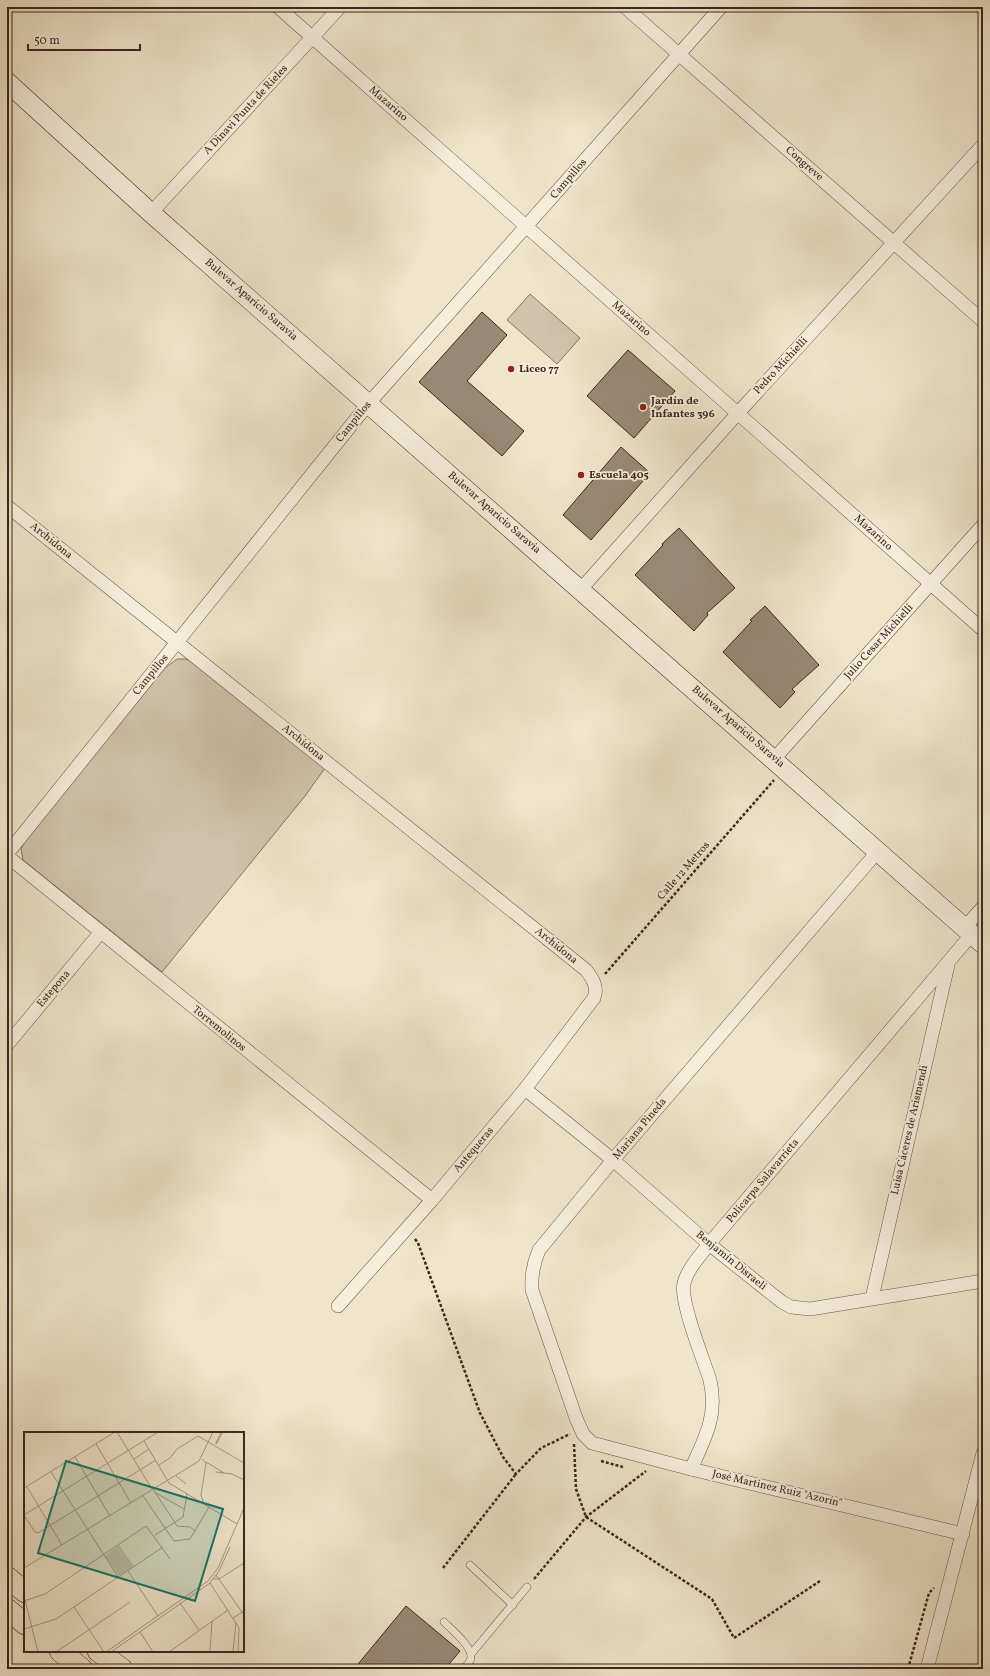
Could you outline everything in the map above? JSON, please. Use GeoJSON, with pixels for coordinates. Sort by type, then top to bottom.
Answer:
{"type":"FeatureCollection","features":[{"type":"Feature","properties":{"kind":"main road"},"geometry":{"type":"LineString","coordinates":[[7,1577],[24,1591]]}},
{"type":"Feature","properties":{"kind":"main road"},"geometry":{"type":"LineString","coordinates":[[7,1610],[24,1623]]}},
{"type":"Feature","properties":{"kind":"main road"},"geometry":{"type":"LineString","coordinates":[[61,1652],[82,1669]]}},
{"type":"Feature","properties":{"kind":"main road"},"geometry":{"type":"LineString","coordinates":[[99,1652],[122,1669]]}},
{"type":"Feature","properties":{"kind":"street","name":"Mazarino"},"geometry":{"type":"LineString","coordinates":[[278,7],[983,630]]}},
{"type":"Feature","properties":{"kind":"street","name":"A Dinavi Punta de Rieles"},"geometry":{"type":"LineString","coordinates":[[151,213],[340,7]]}},
{"type":"Feature","properties":{"kind":"street","name":"Congreve"},"geometry":{"type":"LineString","coordinates":[[625,7],[983,321]]}},
{"type":"Feature","properties":{"kind":"street","name":"Campillos"},"geometry":{"type":"LineString","coordinates":[[7,855],[369,403],[721,7]]}},
{"type":"Feature","properties":{"kind":"street","name":"Bulevar Aparicio Saravia"},"geometry":{"type":"LineString","coordinates":[[7,82],[151,213],[581,589],[973,935]]}},
{"type":"Feature","properties":{"kind":"street","name":"Pedro Michielli"},"geometry":{"type":"LineString","coordinates":[[581,589],[738,413],[983,145]]}},
{"type":"Feature","properties":{"kind":"street","name":"Archidona"},"geometry":{"type":"LineString","coordinates":[[7,506],[586,970],[595,985]]}},
{"type":"Feature","properties":{"kind":"street","name":"Julio Cesar Michielli"},"geometry":{"type":"LineString","coordinates":[[779,764],[983,524]]}},
{"type":"Feature","properties":{"kind":"street","name":"Mariana Pineda"},"geometry":{"type":"LineString","coordinates":[[592,1443],[587,1440],[580,1429],[535,1302],[532,1290],[531,1274],[534,1261],[539,1250],[878,851]]}},
{"type":"Feature","properties":{"kind":"street","name":"Torremolinos"},"geometry":{"type":"LineString","coordinates":[[7,855],[100,933],[432,1200]]}},
{"type":"Feature","properties":{"kind":"street","name":"Policarpa Salavarrieta"},"geometry":{"type":"LineString","coordinates":[[690,1469],[709,1430],[714,1406],[710,1380],[683,1299],[682,1290],[687,1274],[709,1244],[948,962],[973,935],[983,907]]}},
{"type":"Feature","properties":{"kind":"street","name":"Estepona"},"geometry":{"type":"LineString","coordinates":[[7,1045],[100,933]]}},
{"type":"Feature","properties":{"kind":"street","name":"Luisa Cáceres de Arismendi"},"geometry":{"type":"LineString","coordinates":[[872,1298],[948,962]]}},
{"type":"Feature","properties":{"kind":"street","name":"Antequeras"},"geometry":{"type":"LineString","coordinates":[[338,1306],[407,1230],[524,1089],[594,998],[596,992],[595,985]]}},
{"type":"Feature","properties":{"kind":"street","name":"Benjamín Disraeli"},"geometry":{"type":"LineString","coordinates":[[524,1089],[614,1160],[709,1244],[782,1302],[791,1307],[810,1309],[983,1281]]}},
{"type":"Feature","properties":{"kind":"street","name":"José Martinez Ruiz \"Azorín\""},"geometry":{"type":"LineString","coordinates":[[592,1443],[690,1469],[963,1534]]}},
{"type":"Feature","properties":{"kind":"street"},"geometry":{"type":"LineString","coordinates":[[927,1669],[980,1473],[983,1453]]}},
{"type":"Feature","properties":{"kind":"lane"},"geometry":{"type":"LineString","coordinates":[[470,1566],[513,1605]]}},
{"type":"Feature","properties":{"kind":"lane"},"geometry":{"type":"LineString","coordinates":[[463,1669],[469,1663],[471,1654],[527,1587]]}},
{"type":"Feature","properties":{"kind":"lane"},"geometry":{"type":"LineString","coordinates":[[444,1622],[466,1645],[471,1654]]}},
{"type":"Feature","properties":{"kind":"path","name":"Calle 12 Metros"},"geometry":{"type":"LineString","coordinates":[[595,985],[779,764]]}},
{"type":"Feature","properties":{"kind":"path"},"geometry":{"type":"LineString","coordinates":[[407,1230],[418,1243],[480,1413],[503,1457],[516,1474]]}},
{"type":"Feature","properties":{"kind":"path"},"geometry":{"type":"LineString","coordinates":[[443,1568],[516,1474],[541,1448],[580,1429]]}},
{"type":"Feature","properties":{"kind":"path"},"geometry":{"type":"LineString","coordinates":[[574,1443],[576,1489],[586,1517],[712,1599],[734,1638],[820,1581]]}},
{"type":"Feature","properties":{"kind":"path"},"geometry":{"type":"LineString","coordinates":[[527,1587],[586,1517],[660,1461]]}},
{"type":"Feature","properties":{"kind":"path"},"geometry":{"type":"LineString","coordinates":[[908,1669],[929,1593],[936,1586],[950,1581]]}},
{"type":"Feature","properties":{"kind":"shaded area"},"geometry":{"type":"Polygon","coordinates":[[[530,294],[580,338],[557,364],[507,320],[530,294]]]}},
{"type":"Feature","properties":{"kind":"shaded area"},"geometry":{"type":"Polygon","coordinates":[[[177,659],[185,659],[194,662],[325,768],[305,796],[162,972],[23,860],[21,849],[24,842],[165,668],[177,659]]]}},
{"type":"Feature","properties":{"kind":"building"},"geometry":{"type":"Polygon","coordinates":[[[482,312],[507,335],[467,381],[524,431],[502,456],[419,382],[482,312]]]}},
{"type":"Feature","properties":{"kind":"building"},"geometry":{"type":"Polygon","coordinates":[[[628,350],[675,391],[634,438],[587,396],[628,350]]]}},
{"type":"Feature","properties":{"kind":"building"},"geometry":{"type":"Polygon","coordinates":[[[621,447],[650,473],[591,540],[563,515],[621,447]]]}},
{"type":"Feature","properties":{"kind":"building"},"geometry":{"type":"Polygon","coordinates":[[[679,528],[735,588],[707,613],[708,615],[694,631],[635,575],[663,545],[662,544],[679,528]]]}},
{"type":"Feature","properties":{"kind":"building"},"geometry":{"type":"Polygon","coordinates":[[[765,606],[819,665],[792,689],[795,692],[780,708],[723,652],[752,621],[750,620],[765,606]]]}},
{"type":"Feature","properties":{"kind":"building"},"geometry":{"type":"Polygon","coordinates":[[[406,1606],[460,1651],[445,1669],[354,1669],[406,1606]]]}},
{"type":"Feature","properties":{"kind":"place","name":"Liceo 77"},"geometry":{"type":"Point","coordinates":[511,369]}},
{"type":"Feature","properties":{"kind":"place","name":"Jardín de Infantes 396"},"geometry":{"type":"Point","coordinates":[643,407]}},
{"type":"Feature","properties":{"kind":"place","name":"Escuela 405"},"geometry":{"type":"Point","coordinates":[581,475]}}]}
